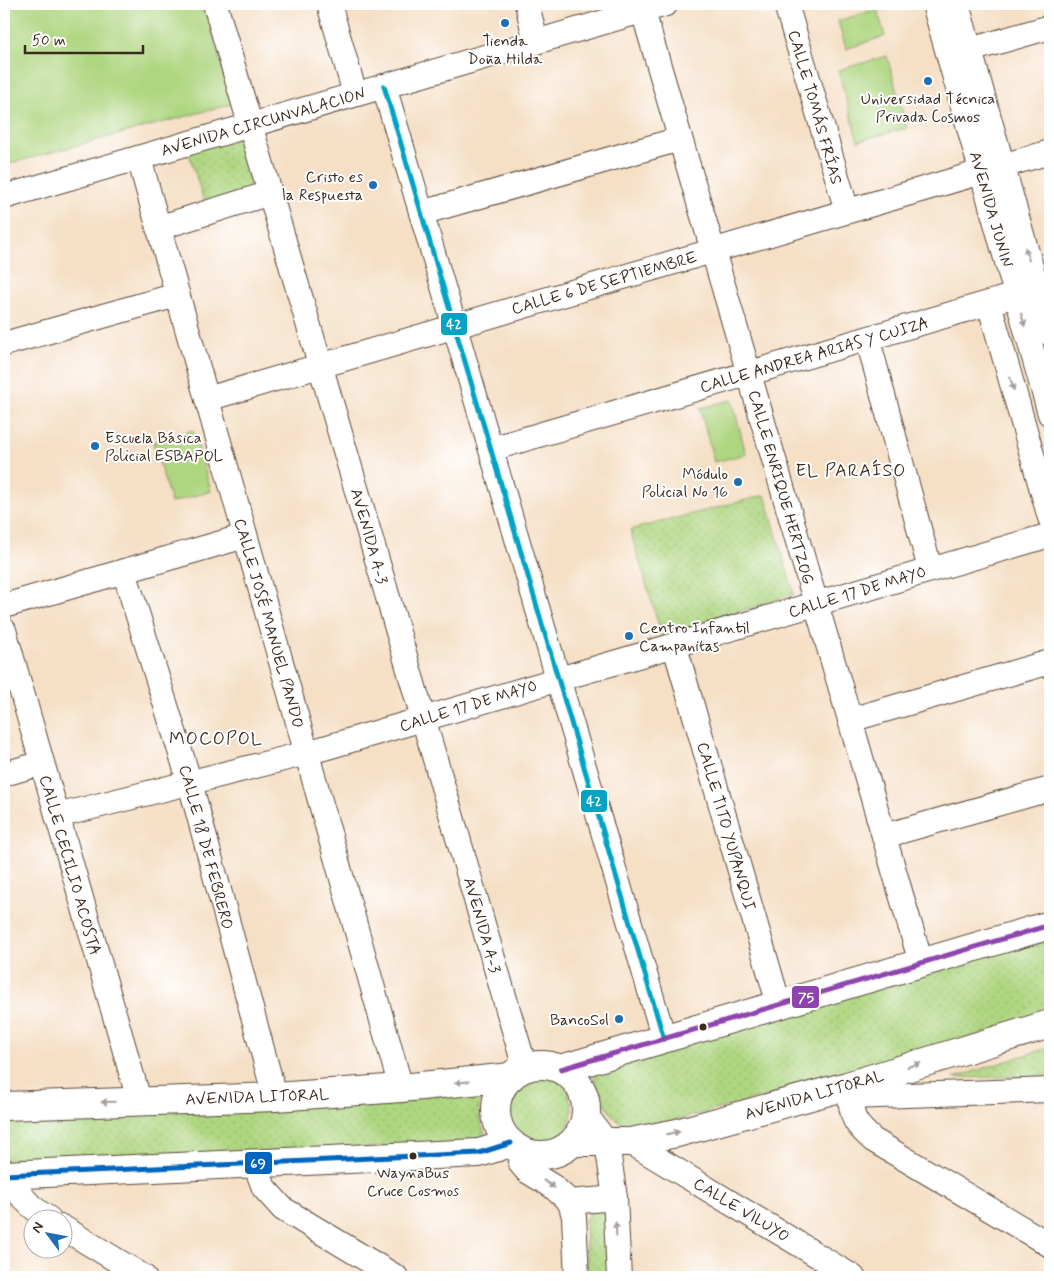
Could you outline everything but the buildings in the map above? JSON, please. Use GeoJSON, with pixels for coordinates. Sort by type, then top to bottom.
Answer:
{"type":"FeatureCollection","features":[{"type":"Feature","properties":{"kind":"main road"},"geometry":{"type":"LineString","coordinates":[[561,1069],[1050,925]]}},
{"type":"Feature","properties":{"kind":"main road","name":"AVENIDA LITORAL"},"geometry":{"type":"LineString","coordinates":[[573,1142],[618,1142],[677,1133],[849,1091],[1050,1024]]}},
{"type":"Feature","properties":{"kind":"main road"},"geometry":{"type":"LineString","coordinates":[[543,1064],[561,1069],[570,1074],[580,1086],[586,1100],[586,1115],[582,1130],[573,1142],[552,1154],[537,1155],[517,1147],[501,1129],[496,1113],[500,1091],[518,1072],[543,1064]]}},
{"type":"Feature","properties":{"kind":"main road","name":"AVENIDA LITORAL"},"geometry":{"type":"LineString","coordinates":[[4,1106],[275,1096],[401,1088],[518,1072]]}},
{"type":"Feature","properties":{"kind":"main road"},"geometry":{"type":"LineString","coordinates":[[5,1175],[479,1153],[517,1147]]}},
{"type":"Feature","properties":{"kind":"street","name":"AVENIDA A-3"},"geometry":{"type":"LineString","coordinates":[[215,4],[423,719],[518,1072]]}},
{"type":"Feature","properties":{"kind":"street"},"geometry":{"type":"LineString","coordinates":[[329,4],[355,94]]}},
{"type":"Feature","properties":{"kind":"street"},"geometry":{"type":"LineString","coordinates":[[527,4],[536,42]]}},
{"type":"Feature","properties":{"kind":"street","name":"AVENIDA CIRCUNVALACION"},"geometry":{"type":"LineString","coordinates":[[4,197],[666,4]]}},
{"type":"Feature","properties":{"kind":"street","name":"CALLE TOMÁS FRÍAS"},"geometry":{"type":"LineString","coordinates":[[786,4],[847,211]]}},
{"type":"Feature","properties":{"kind":"street","name":"AVENIDA JUNIN"},"geometry":{"type":"LineString","coordinates":[[934,4],[960,53]]}},
{"type":"Feature","properties":{"kind":"street","name":"AVENIDA JUNIN"},"geometry":{"type":"LineString","coordinates":[[957,4],[960,53],[991,169],[1050,334]]}},
{"type":"Feature","properties":{"kind":"street","name":"CALLE ENRIQUE HERTZOG"},"geometry":{"type":"LineString","coordinates":[[642,10],[921,963]]}},
{"type":"Feature","properties":{"kind":"street"},"geometry":{"type":"LineString","coordinates":[[960,53],[1050,27]]}},
{"type":"Feature","properties":{"kind":"street"},"geometry":{"type":"LineString","coordinates":[[384,86],[664,1039]]}},
{"type":"Feature","properties":{"kind":"street"},"geometry":{"type":"LineString","coordinates":[[421,213],[680,138]]}},
{"type":"Feature","properties":{"kind":"street","name":"CALLE 6 DE SEPTIEMBRE"},"geometry":{"type":"LineString","coordinates":[[206,399],[1050,152]]}},
{"type":"Feature","properties":{"kind":"street","name":"CALLE JOSÉ MANUEL PANDO"},"geometry":{"type":"LineString","coordinates":[[139,158],[401,1088]]}},
{"type":"Feature","properties":{"kind":"street"},"geometry":{"type":"LineString","coordinates":[[158,228],[270,193]]}},
{"type":"Feature","properties":{"kind":"street","name":"AVENIDA JUNIN"},"geometry":{"type":"LineString","coordinates":[[1034,290],[1050,414]]}},
{"type":"Feature","properties":{"kind":"street","name":"CALLE ANDREA ARIAS Y CUIZA"},"geometry":{"type":"LineString","coordinates":[[490,449],[748,372],[868,340],[1034,290]]}},
{"type":"Feature","properties":{"kind":"street"},"geometry":{"type":"LineString","coordinates":[[4,344],[177,295]]}},
{"type":"Feature","properties":{"kind":"street"},"geometry":{"type":"LineString","coordinates":[[989,303],[1050,518]]}},
{"type":"Feature","properties":{"kind":"street"},"geometry":{"type":"LineString","coordinates":[[868,340],[930,569]]}},
{"type":"Feature","properties":{"kind":"street","name":"CALLE 17 DE MAYO"},"geometry":{"type":"LineString","coordinates":[[57,816],[307,753],[558,678],[675,647],[930,569],[1050,535]]}},
{"type":"Feature","properties":{"kind":"street"},"geometry":{"type":"LineString","coordinates":[[4,606],[245,536]]}},
{"type":"Feature","properties":{"kind":"street","name":"CALLE 18 DE FEBRERO"},"geometry":{"type":"LineString","coordinates":[[124,571],[190,783],[275,1096]]}},
{"type":"Feature","properties":{"kind":"street","name":"CALLE CECILIO ACOSTA"},"geometry":{"type":"LineString","coordinates":[[4,630],[139,1100]]}},
{"type":"Feature","properties":{"kind":"street","name":"CALLE TITO YUPANQUI"},"geometry":{"type":"LineString","coordinates":[[675,647],[779,1005]]}},
{"type":"Feature","properties":{"kind":"street"},"geometry":{"type":"LineString","coordinates":[[850,720],[1050,662]]}},
{"type":"Feature","properties":{"kind":"street"},"geometry":{"type":"LineString","coordinates":[[4,774],[42,763]]}},
{"type":"Feature","properties":{"kind":"street"},"geometry":{"type":"LineString","coordinates":[[884,836],[1050,789]]}},
{"type":"Feature","properties":{"kind":"street"},"geometry":{"type":"LineString","coordinates":[[1050,1090],[849,1091],[850,1112],[858,1127],[873,1140],[1050,1245]]}},
{"type":"Feature","properties":{"kind":"street"},"geometry":{"type":"LineString","coordinates":[[586,1115],[618,1142],[615,1198],[619,1277]]}},
{"type":"Feature","properties":{"kind":"street","name":"CALLE VILUYO"},"geometry":{"type":"LineString","coordinates":[[618,1142],[853,1277]]}},
{"type":"Feature","properties":{"kind":"street"},"geometry":{"type":"LineString","coordinates":[[517,1147],[521,1164],[527,1171],[552,1186],[570,1202],[574,1217],[577,1277]]}},
{"type":"Feature","properties":{"kind":"street"},"geometry":{"type":"LineString","coordinates":[[254,1164],[264,1188],[283,1209],[396,1277]]}},
{"type":"Feature","properties":{"kind":"street"},"geometry":{"type":"LineString","coordinates":[[5,1175],[32,1208]]}},
{"type":"Feature","properties":{"kind":"street"},"geometry":{"type":"LineString","coordinates":[[570,1202],[615,1198]]}},
{"type":"Feature","properties":{"kind":"street"},"geometry":{"type":"LineString","coordinates":[[72,1234],[144,1277]]}},
{"type":"Feature","properties":{"kind":"green space"},"geometry":{"type":"Polygon","coordinates":[[[4,4],[204,4],[232,104],[4,165],[4,4]]]}},
{"type":"Feature","properties":{"kind":"green space"},"geometry":{"type":"Polygon","coordinates":[[[877,9],[885,36],[846,49],[838,21],[877,9]]]}},
{"type":"Feature","properties":{"kind":"green space"},"geometry":{"type":"Polygon","coordinates":[[[887,56],[907,128],[858,141],[838,70],[887,56]]]}},
{"type":"Feature","properties":{"kind":"green space"},"geometry":{"type":"Polygon","coordinates":[[[236,130],[253,189],[205,205],[187,147],[236,130]]]}},
{"type":"Feature","properties":{"kind":"green space"},"geometry":{"type":"Polygon","coordinates":[[[732,400],[746,454],[714,462],[700,408],[732,400]]]}},
{"type":"Feature","properties":{"kind":"green space"},"geometry":{"type":"Polygon","coordinates":[[[193,430],[211,491],[171,503],[153,442],[193,430]]]}},
{"type":"Feature","properties":{"kind":"green space"},"geometry":{"type":"Polygon","coordinates":[[[765,495],[794,594],[662,636],[630,530],[765,495]]]}},
{"type":"Feature","properties":{"kind":"green space"},"geometry":{"type":"Polygon","coordinates":[[[1050,930],[1050,1014],[767,1096],[639,1130],[619,1122],[612,1115],[588,1066],[1050,930]]]}},
{"type":"Feature","properties":{"kind":"green space"},"geometry":{"type":"Polygon","coordinates":[[[1050,1047],[1050,1076],[954,1078],[1050,1047]]]}},
{"type":"Feature","properties":{"kind":"green space"},"geometry":{"type":"Polygon","coordinates":[[[538,1075],[551,1078],[562,1085],[569,1096],[572,1109],[569,1122],[562,1133],[551,1140],[538,1143],[525,1140],[514,1133],[507,1122],[504,1109],[507,1096],[514,1085],[525,1078],[538,1075]]]}},
{"type":"Feature","properties":{"kind":"green space"},"geometry":{"type":"Polygon","coordinates":[[[484,1092],[479,1105],[479,1111],[483,1130],[490,1142],[4,1164],[4,1114],[484,1092]]]}},
{"type":"Feature","properties":{"kind":"green space"},"geometry":{"type":"Polygon","coordinates":[[[590,1212],[606,1212],[611,1277],[587,1277],[585,1220],[590,1212]]]}},
{"type":"Feature","properties":{"kind":"transit line","name":"42"},"geometry":{"type":"LineString","coordinates":[[384,86],[664,1039]]}},
{"type":"Feature","properties":{"kind":"transit line","name":"75"},"geometry":{"type":"LineString","coordinates":[[561,1069],[1050,925]]}},
{"type":"Feature","properties":{"kind":"transit line","name":"69"},"geometry":{"type":"LineString","coordinates":[[4,1175],[479,1153],[511,1143]]}},
{"type":"Feature","properties":{"kind":"place","name":"Tienda Doña Hilda"},"geometry":{"type":"Point","coordinates":[505,23]}},
{"type":"Feature","properties":{"kind":"place","name":"Universidad Técnica Privada Cosmos"},"geometry":{"type":"Point","coordinates":[928,81]}},
{"type":"Feature","properties":{"kind":"place","name":"Cristo es la Respuesta"},"geometry":{"type":"Point","coordinates":[373,185]}},
{"type":"Feature","properties":{"kind":"place","name":"Escuela Básica Policial ESBAPOL"},"geometry":{"type":"Point","coordinates":[95,446]}},
{"type":"Feature","properties":{"kind":"place","name":"Módulo Policial No 16"},"geometry":{"type":"Point","coordinates":[738,482]}},
{"type":"Feature","properties":{"kind":"place","name":"Centro Infantil Campanitas"},"geometry":{"type":"Point","coordinates":[629,636]}},
{"type":"Feature","properties":{"kind":"place","name":"BancoSol"},"geometry":{"type":"Point","coordinates":[619,1019]}},
{"type":"Feature","properties":{"kind":"place","name":"WaynaBus Cruce Cosmos"},"geometry":{"type":"Point","coordinates":[413,1156]}},
{"type":"Feature","properties":{"kind":"district","name":"EL PARAÍSO"},"geometry":{"type":"Point","coordinates":[851,470]}},
{"type":"Feature","properties":{"kind":"district","name":"MOCOPOL"},"geometry":{"type":"Point","coordinates":[216,738]}}]}
